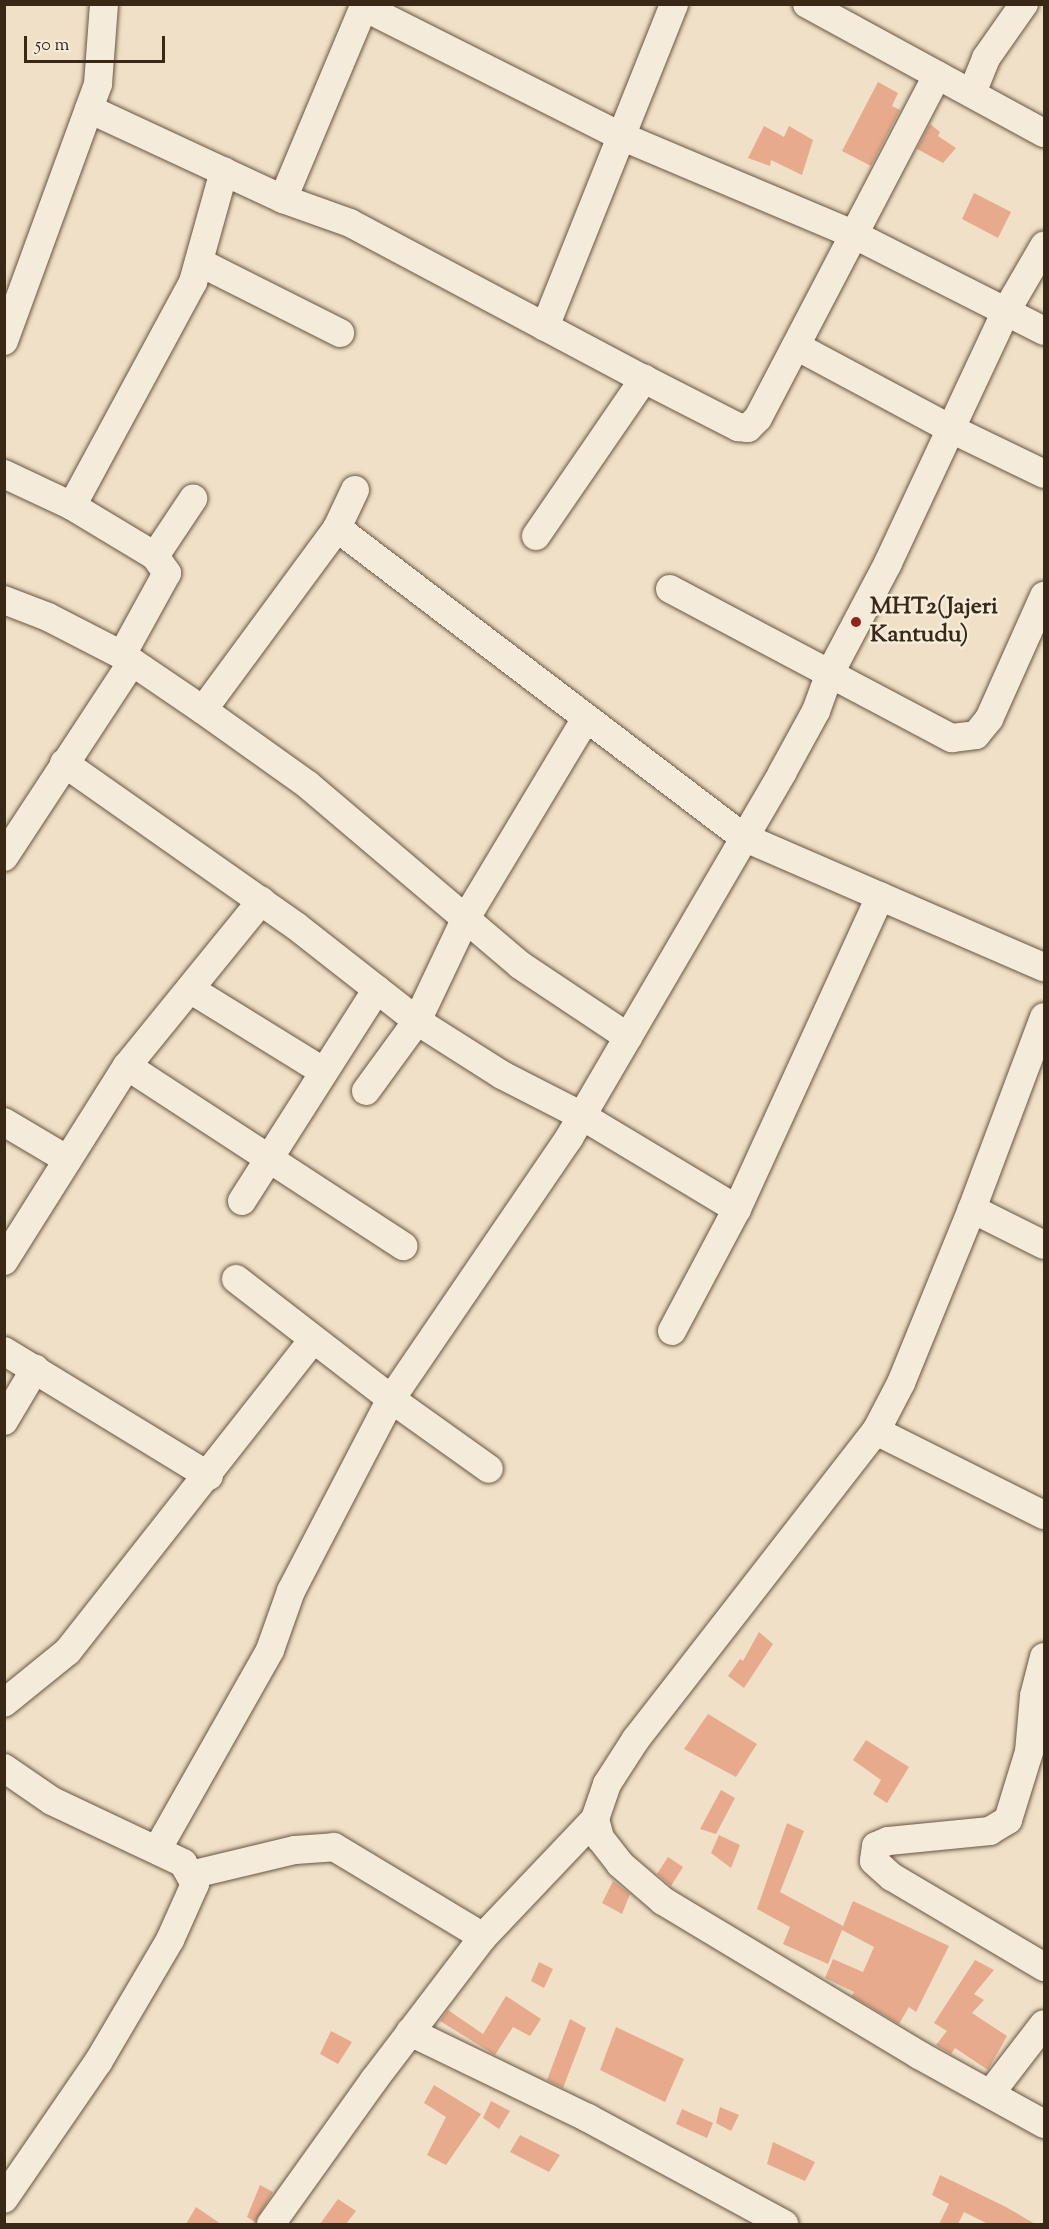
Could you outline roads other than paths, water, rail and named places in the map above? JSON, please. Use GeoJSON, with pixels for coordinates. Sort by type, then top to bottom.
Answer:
{"type":"FeatureCollection","features":[{"type":"Feature","properties":{"kind":"street"},"geometry":{"type":"LineString","coordinates":[[4,341],[98,84],[104,4]]}},
{"type":"Feature","properties":{"kind":"street"},"geometry":{"type":"LineString","coordinates":[[545,327],[674,4]]}},
{"type":"Feature","properties":{"kind":"street"},"geometry":{"type":"LineString","coordinates":[[807,4],[1044,133]]}},
{"type":"Feature","properties":{"kind":"street"},"geometry":{"type":"LineString","coordinates":[[972,93],[986,58],[1024,4]]}},
{"type":"Feature","properties":{"kind":"street"},"geometry":{"type":"LineString","coordinates":[[283,199],[364,6],[621,136],[855,235],[1044,331]]}},
{"type":"Feature","properties":{"kind":"street"},"geometry":{"type":"LineString","coordinates":[[89,109],[283,199],[350,223],[738,428],[748,428],[758,418],[937,75]]}},
{"type":"Feature","properties":{"kind":"street"},"geometry":{"type":"LineString","coordinates":[[72,506],[193,282],[224,171]]}},
{"type":"Feature","properties":{"kind":"street"},"geometry":{"type":"LineString","coordinates":[[157,1850],[270,1650],[291,1591],[391,1399],[582,1116],[816,711],[829,675],[951,429],[1005,313],[1044,246]]}},
{"type":"Feature","properties":{"kind":"street"},"geometry":{"type":"LineString","coordinates":[[199,262],[340,333]]}},
{"type":"Feature","properties":{"kind":"street"},"geometry":{"type":"LineString","coordinates":[[796,346],[951,429],[1044,474]]}},
{"type":"Feature","properties":{"kind":"street"},"geometry":{"type":"LineString","coordinates":[[536,536],[644,379]]}},
{"type":"Feature","properties":{"kind":"street"},"geometry":{"type":"LineString","coordinates":[[4,474],[72,506],[155,556],[167,573],[127,658],[4,857]]}},
{"type":"Feature","properties":{"kind":"street"},"geometry":{"type":"LineString","coordinates":[[203,710],[337,528],[356,490]]}},
{"type":"Feature","properties":{"kind":"street"},"geometry":{"type":"LineString","coordinates":[[155,556],[192,499]]}},
{"type":"Feature","properties":{"kind":"street"},"geometry":{"type":"LineString","coordinates":[[337,528],[743,837],[1044,967]]}},
{"type":"Feature","properties":{"kind":"street"},"geometry":{"type":"LineString","coordinates":[[670,589],[952,738],[976,735],[989,719],[1044,596]]}},
{"type":"Feature","properties":{"kind":"street"},"geometry":{"type":"LineString","coordinates":[[4,600],[48,617],[127,658],[203,710],[308,785],[520,965],[628,1037]]}},
{"type":"Feature","properties":{"kind":"street"},"geometry":{"type":"LineString","coordinates":[[366,1092],[417,1021],[466,918],[586,718]]}},
{"type":"Feature","properties":{"kind":"street"},"geometry":{"type":"LineString","coordinates":[[64,763],[261,901],[378,988],[417,1021],[502,1075],[582,1116],[737,1209]]}},
{"type":"Feature","properties":{"kind":"street"},"geometry":{"type":"LineString","coordinates":[[672,1331],[737,1209],[880,896]]}},
{"type":"Feature","properties":{"kind":"street"},"geometry":{"type":"LineString","coordinates":[[4,1261],[127,1066],[261,901]]}},
{"type":"Feature","properties":{"kind":"street"},"geometry":{"type":"LineString","coordinates":[[242,1201],[378,988]]}},
{"type":"Feature","properties":{"kind":"street"},"geometry":{"type":"LineString","coordinates":[[190,989],[323,1071]]}},
{"type":"Feature","properties":{"kind":"street"},"geometry":{"type":"LineString","coordinates":[[271,2224],[410,2032],[483,1937],[595,1819],[607,1784],[636,1739],[876,1431],[901,1383],[972,1209],[1044,1017]]}},
{"type":"Feature","properties":{"kind":"street"},"geometry":{"type":"LineString","coordinates":[[127,1066],[403,1246]]}},
{"type":"Feature","properties":{"kind":"street"},"geometry":{"type":"LineString","coordinates":[[4,1122],[68,1160]]}},
{"type":"Feature","properties":{"kind":"street"},"geometry":{"type":"LineString","coordinates":[[972,1209],[1044,1245]]}},
{"type":"Feature","properties":{"kind":"street"},"geometry":{"type":"LineString","coordinates":[[236,1279],[391,1399],[489,1469]]}},
{"type":"Feature","properties":{"kind":"street"},"geometry":{"type":"LineString","coordinates":[[4,1703],[68,1651],[209,1476],[313,1340]]}},
{"type":"Feature","properties":{"kind":"street"},"geometry":{"type":"LineString","coordinates":[[4,1351],[209,1476]]}},
{"type":"Feature","properties":{"kind":"street"},"geometry":{"type":"LineString","coordinates":[[4,1421],[35,1369]]}},
{"type":"Feature","properties":{"kind":"street"},"geometry":{"type":"LineString","coordinates":[[876,1431],[1044,1515]]}},
{"type":"Feature","properties":{"kind":"street"},"geometry":{"type":"LineString","coordinates":[[1044,1656],[1034,1696],[1029,1752],[1008,1820],[990,1831],[888,1840],[876,1846],[874,1861],[892,1876],[1044,1967]]}},
{"type":"Feature","properties":{"kind":"street"},"geometry":{"type":"LineString","coordinates":[[4,1768],[52,1801],[183,1863],[195,1884],[170,1940],[98,2062],[4,2199]]}},
{"type":"Feature","properties":{"kind":"street"},"geometry":{"type":"LineString","coordinates":[[595,1819],[600,1838],[620,1864],[663,1900],[738,1948],[1044,2124]]}},
{"type":"Feature","properties":{"kind":"street"},"geometry":{"type":"LineString","coordinates":[[190,1875],[295,1850],[334,1847],[483,1937]]}},
{"type":"Feature","properties":{"kind":"street"},"geometry":{"type":"LineString","coordinates":[[990,2094],[1044,2024]]}},
{"type":"Feature","properties":{"kind":"street"},"geometry":{"type":"LineString","coordinates":[[410,2032],[588,2118],[784,2224]]}},
{"type":"Feature","properties":{"kind":"place","name":"MHT2(Jajeri Kantudu)"},"geometry":{"type":"Point","coordinates":[856,622]}}]}
